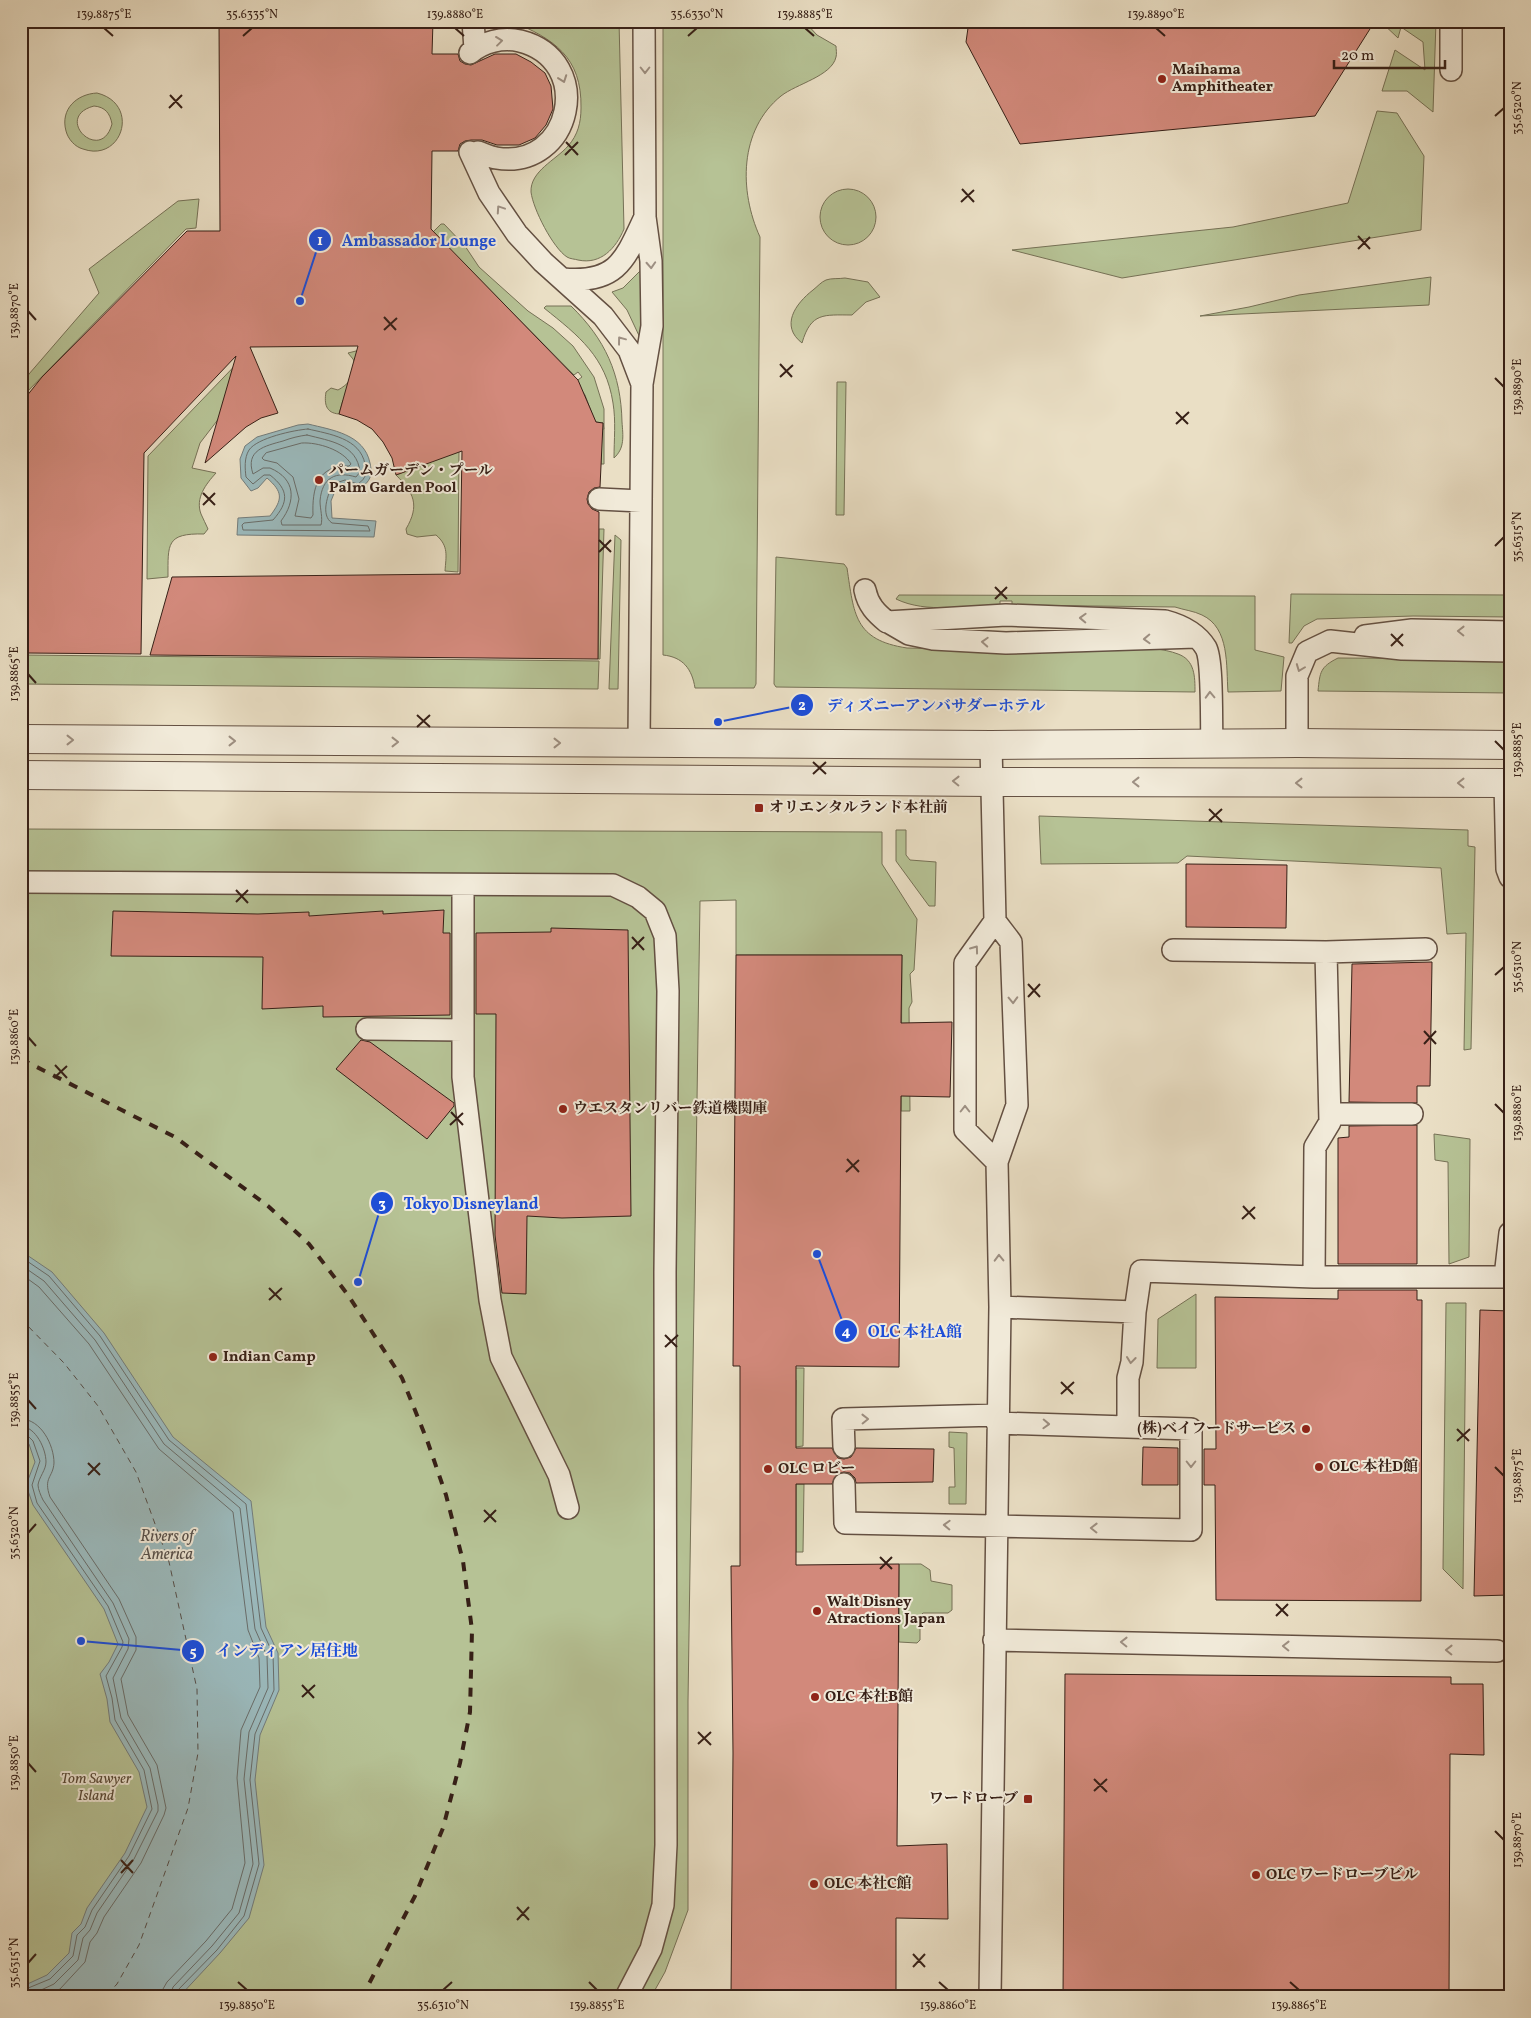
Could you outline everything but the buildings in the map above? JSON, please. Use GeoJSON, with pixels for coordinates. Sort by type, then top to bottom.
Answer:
{"type":"FeatureCollection","features":[{"type":"Feature","properties":{"kind":"street"},"geometry":{"type":"LineString","coordinates":[[21,739],[991,745],[1297,743],[1510,745]]}},
{"type":"Feature","properties":{"kind":"street"},"geometry":{"type":"LineString","coordinates":[[21,775],[1507,784]]}},
{"type":"Feature","properties":{"kind":"lane"},"geometry":{"type":"LineString","coordinates":[[473,21],[472,51],[494,40],[513,39],[532,44],[547,54],[559,69],[566,86],[567,106],[562,125],[550,141],[534,153],[515,159],[505,159],[474,152],[489,193],[517,234],[543,262],[603,316],[628,350],[642,384]]}},
{"type":"Feature","properties":{"kind":"lane"},"geometry":{"type":"LineString","coordinates":[[639,743],[642,384],[652,326],[651,262],[645,217],[644,21]]}},
{"type":"Feature","properties":{"kind":"lane"},"geometry":{"type":"LineString","coordinates":[[1451,21],[1451,70]]}},
{"type":"Feature","properties":{"kind":"lane"},"geometry":{"type":"LineString","coordinates":[[563,279],[591,279],[610,272],[624,259],[645,217]]}},
{"type":"Feature","properties":{"kind":"lane"},"geometry":{"type":"LineString","coordinates":[[599,499],[641,501]]}},
{"type":"Feature","properties":{"kind":"lane"},"geometry":{"type":"LineString","coordinates":[[865,590],[867,599],[875,612],[887,622],[1006,615],[1165,621],[1182,626],[1206,648],[1210,663],[1212,744]]}},
{"type":"Feature","properties":{"kind":"lane"},"geometry":{"type":"LineString","coordinates":[[1297,743],[1297,676],[1307,652],[1330,641],[1412,630],[1510,632]]}},
{"type":"Feature","properties":{"kind":"lane"},"geometry":{"type":"LineString","coordinates":[[1330,641],[1402,649],[1510,651]]}},
{"type":"Feature","properties":{"kind":"lane"},"geometry":{"type":"LineString","coordinates":[[991,745],[995,921],[965,963],[965,1130],[997,1162]]}},
{"type":"Feature","properties":{"kind":"lane"},"geometry":{"type":"LineString","coordinates":[[1507,784],[1507,869],[1510,877]]}},
{"type":"Feature","properties":{"kind":"lane"},"geometry":{"type":"LineString","coordinates":[[21,882],[613,885],[638,896],[655,911],[664,936],[668,991],[665,1272],[666,1845],[663,1905],[651,1949],[626,1997]]}},
{"type":"Feature","properties":{"kind":"lane"},"geometry":{"type":"LineString","coordinates":[[463,885],[463,1077],[490,1300],[501,1357],[559,1475],[568,1508]]}},
{"type":"Feature","properties":{"kind":"lane"},"geometry":{"type":"LineString","coordinates":[[990,1997],[995,1527],[1000,1307],[997,1162],[1017,1105],[1011,942],[995,921]]}},
{"type":"Feature","properties":{"kind":"lane"},"geometry":{"type":"LineString","coordinates":[[1173,950],[1326,952],[1426,949]]}},
{"type":"Feature","properties":{"kind":"lane"},"geometry":{"type":"LineString","coordinates":[[1314,1277],[1315,1147],[1330,1122],[1326,952]]}},
{"type":"Feature","properties":{"kind":"lane"},"geometry":{"type":"LineString","coordinates":[[367,1029],[463,1030]]}},
{"type":"Feature","properties":{"kind":"lane"},"geometry":{"type":"LineString","coordinates":[[1330,1114],[1412,1114]]}},
{"type":"Feature","properties":{"kind":"lane"},"geometry":{"type":"LineString","coordinates":[[1128,1426],[1128,1378],[1132,1362],[1141,1271],[1314,1277],[1505,1277],[1510,1233]]}},
{"type":"Feature","properties":{"kind":"lane"},"geometry":{"type":"LineString","coordinates":[[1000,1307],[1136,1312]]}},
{"type":"Feature","properties":{"kind":"lane"},"geometry":{"type":"LineString","coordinates":[[844,1447],[843,1420],[998,1419],[1191,1429],[1191,1530],[844,1523],[844,1484]]}},
{"type":"Feature","properties":{"kind":"lane"},"geometry":{"type":"LineString","coordinates":[[994,1640],[1498,1651]]}},
{"type":"Feature","properties":{"kind":"green space"},"geometry":{"type":"Polygon","coordinates":[[[511,21],[619,21],[624,229],[617,243],[607,254],[594,260],[571,259],[562,252],[544,228],[531,192],[532,185],[539,172],[568,146],[577,133],[581,108],[577,75],[571,63],[552,43],[511,21]]]}},
{"type":"Feature","properties":{"kind":"green space"},"geometry":{"type":"Polygon","coordinates":[[[663,21],[804,21],[817,35],[836,46],[836,57],[828,69],[821,75],[781,96],[767,110],[757,126],[750,143],[747,162],[746,181],[749,200],[753,219],[760,237],[756,684],[754,688],[695,688],[692,675],[685,665],[676,658],[663,655],[663,21]]]}},
{"type":"Feature","properties":{"kind":"green space"},"geometry":{"type":"Polygon","coordinates":[[[1380,21],[1436,21],[1433,112],[1407,91],[1382,91],[1395,50],[1425,70],[1423,42],[1401,27],[1398,38],[1380,21]]]}},
{"type":"Feature","properties":{"kind":"green space"},"geometry":{"type":"Polygon","coordinates":[[[97,93],[111,99],[119,108],[122,119],[121,130],[116,140],[108,148],[97,151],[83,149],[75,145],[67,134],[65,123],[68,110],[72,104],[83,96],[97,93]],[[94,106],[82,112],[78,119],[78,127],[90,139],[99,140],[106,135],[112,124],[106,111],[94,106]]]}},
{"type":"Feature","properties":{"kind":"green space"},"geometry":{"type":"Polygon","coordinates":[[[1377,111],[1397,113],[1424,156],[1421,230],[1122,278],[1012,250],[1233,227],[1348,203],[1377,111]]]}},
{"type":"Feature","properties":{"kind":"green space"},"geometry":{"type":"Polygon","coordinates":[[[848,189],[859,191],[868,197],[874,206],[876,217],[874,228],[868,237],[859,243],[848,245],[837,243],[828,237],[822,228],[820,217],[822,206],[828,197],[837,191],[848,189]]]}},
{"type":"Feature","properties":{"kind":"green space"},"geometry":{"type":"Polygon","coordinates":[[[199,199],[196,228],[186,229],[24,395],[21,402],[21,390],[29,374],[99,293],[89,269],[178,201],[199,199]]]}},
{"type":"Feature","properties":{"kind":"green space"},"geometry":{"type":"Polygon","coordinates":[[[441,224],[444,224],[465,246],[479,267],[528,311],[553,328],[573,346],[594,377],[604,409],[604,429],[603,423],[595,422],[585,395],[575,382],[582,377],[578,372],[574,375],[433,232],[441,224]]]}},
{"type":"Feature","properties":{"kind":"green space"},"geometry":{"type":"Polygon","coordinates":[[[643,268],[642,342],[627,310],[612,292],[623,288],[643,268]]]}},
{"type":"Feature","properties":{"kind":"green space"},"geometry":{"type":"Polygon","coordinates":[[[1431,277],[1429,305],[1200,316],[1299,295],[1431,277]]]}},
{"type":"Feature","properties":{"kind":"green space"},"geometry":{"type":"Polygon","coordinates":[[[845,278],[868,282],[880,297],[866,302],[852,315],[820,317],[810,326],[802,343],[792,330],[792,315],[796,308],[806,296],[824,281],[845,278]]]}},
{"type":"Feature","properties":{"kind":"green space"},"geometry":{"type":"Polygon","coordinates":[[[546,306],[571,306],[593,331],[609,358],[618,388],[623,432],[622,446],[614,458],[614,410],[604,373],[589,349],[569,328],[544,308],[546,306]]]}},
{"type":"Feature","properties":{"kind":"green space"},"geometry":{"type":"Polygon","coordinates":[[[360,350],[459,448],[458,572],[445,571],[445,547],[436,535],[417,537],[407,534],[406,529],[413,513],[413,500],[407,488],[396,475],[412,469],[343,400],[339,414],[331,412],[327,407],[325,400],[326,392],[331,388],[338,390],[348,383],[357,367],[348,353],[360,350]]]}},
{"type":"Feature","properties":{"kind":"green space"},"geometry":{"type":"Polygon","coordinates":[[[248,352],[223,413],[200,443],[192,468],[216,473],[202,492],[199,502],[201,514],[208,529],[204,534],[192,534],[176,538],[169,549],[168,577],[147,579],[148,456],[248,352]]]}},
{"type":"Feature","properties":{"kind":"green space"},"geometry":{"type":"Polygon","coordinates":[[[837,382],[846,382],[844,515],[836,515],[837,382]]]}},
{"type":"Feature","properties":{"kind":"green space"},"geometry":{"type":"Polygon","coordinates":[[[604,429],[604,464],[601,464],[599,430],[604,429]]]}},
{"type":"Feature","properties":{"kind":"green space"},"geometry":{"type":"Polygon","coordinates":[[[599,529],[604,529],[600,659],[598,659],[599,529]]]}},
{"type":"Feature","properties":{"kind":"green space"},"geometry":{"type":"Polygon","coordinates":[[[615,535],[621,540],[618,689],[609,689],[615,535]]]}},
{"type":"Feature","properties":{"kind":"green space"},"geometry":{"type":"Polygon","coordinates":[[[776,557],[844,564],[847,568],[855,611],[860,622],[876,639],[889,644],[907,648],[1039,651],[1155,649],[1178,654],[1188,660],[1193,670],[1195,692],[776,687],[774,684],[776,557]]]}},
{"type":"Feature","properties":{"kind":"green space"},"geometry":{"type":"Polygon","coordinates":[[[1291,594],[1510,595],[1510,617],[1413,616],[1317,619],[1304,626],[1292,643],[1289,643],[1291,594]]]}},
{"type":"Feature","properties":{"kind":"green space"},"geometry":{"type":"Polygon","coordinates":[[[899,595],[1255,596],[1255,650],[1284,657],[1281,691],[1228,692],[1225,649],[1222,638],[1218,629],[1211,621],[1196,612],[1175,607],[1012,605],[1012,601],[1000,601],[1000,605],[947,608],[908,604],[896,599],[899,595]]]}},
{"type":"Feature","properties":{"kind":"green space"},"geometry":{"type":"Polygon","coordinates":[[[21,655],[599,661],[598,689],[21,684],[21,655]]]}},
{"type":"Feature","properties":{"kind":"green space"},"geometry":{"type":"Polygon","coordinates":[[[1338,658],[1510,659],[1510,693],[1318,691],[1319,679],[1324,667],[1338,658]]]}},
{"type":"Feature","properties":{"kind":"green space"},"geometry":{"type":"Polygon","coordinates":[[[1039,816],[1468,830],[1468,846],[1475,847],[1471,1049],[1464,1050],[1466,933],[1447,934],[1441,868],[1187,856],[1178,863],[1041,864],[1039,816]]]}},
{"type":"Feature","properties":{"kind":"green space","name":"Tom Sawyer Island"},"geometry":{"type":"Polygon","coordinates":[[[21,829],[882,832],[882,864],[917,919],[914,970],[910,974],[912,1002],[909,1008],[910,1111],[901,1111],[902,955],[736,955],[736,900],[700,901],[688,1701],[688,1910],[665,1972],[651,1997],[21,1997],[21,829]]]}},
{"type":"Feature","properties":{"kind":"green space"},"geometry":{"type":"Polygon","coordinates":[[[896,830],[906,830],[906,855],[910,860],[936,862],[935,906],[929,906],[896,861],[896,830]]]}},
{"type":"Feature","properties":{"kind":"green space"},"geometry":{"type":"Polygon","coordinates":[[[1434,1134],[1470,1139],[1469,1257],[1449,1264],[1448,1162],[1435,1160],[1434,1134]]]}},
{"type":"Feature","properties":{"kind":"green space"},"geometry":{"type":"Polygon","coordinates":[[[1196,1294],[1196,1368],[1157,1368],[1158,1319],[1196,1294]]]}},
{"type":"Feature","properties":{"kind":"green space"},"geometry":{"type":"Polygon","coordinates":[[[1446,1303],[1466,1303],[1463,1589],[1443,1569],[1446,1303]]]}},
{"type":"Feature","properties":{"kind":"green space"},"geometry":{"type":"Polygon","coordinates":[[[789,1368],[804,1368],[803,1446],[795,1447],[796,1380],[789,1380],[789,1368]]]}},
{"type":"Feature","properties":{"kind":"green space"},"geometry":{"type":"Polygon","coordinates":[[[949,1432],[967,1433],[966,1504],[949,1504],[949,1487],[955,1487],[954,1448],[949,1447],[949,1432]]]}},
{"type":"Feature","properties":{"kind":"green space"},"geometry":{"type":"Polygon","coordinates":[[[796,1484],[804,1484],[803,1552],[796,1552],[796,1484]]]}},
{"type":"Feature","properties":{"kind":"green space"},"geometry":{"type":"Polygon","coordinates":[[[899,1564],[921,1564],[930,1570],[931,1581],[952,1585],[952,1610],[948,1613],[923,1613],[920,1616],[920,1640],[917,1643],[899,1642],[899,1564]]]}},
{"type":"Feature","properties":{"kind":"water","name":"パームガーデン・プール Palm Garden Pool"},"geometry":{"type":"Polygon","coordinates":[[[308,424],[346,435],[354,439],[367,453],[371,468],[370,478],[360,489],[337,486],[331,501],[332,518],[376,521],[374,537],[237,535],[238,518],[270,516],[279,500],[276,487],[267,478],[258,488],[251,491],[241,478],[240,459],[245,446],[257,437],[298,425],[308,424]]]}},
{"type":"Feature","properties":{"kind":"water","name":"Rivers of America"},"geometry":{"type":"Polygon","coordinates":[[[21,1251],[52,1272],[104,1333],[173,1437],[251,1501],[266,1627],[278,1653],[279,1690],[260,1735],[255,1780],[264,1865],[249,1918],[220,1953],[179,1997],[21,1997],[21,1987],[47,1975],[69,1953],[72,1933],[81,1924],[87,1908],[125,1853],[147,1807],[139,1772],[110,1722],[107,1699],[100,1674],[109,1662],[118,1644],[104,1609],[33,1505],[26,1485],[35,1462],[29,1444],[21,1435],[21,1251]]]}},
{"type":"Feature","properties":{"kind":"ferry route"},"geometry":{"type":"LineString","coordinates":[[21,1319],[64,1363],[98,1406],[136,1472],[169,1562],[197,1689],[198,1753],[188,1808],[139,1945],[117,1984],[105,1997]]}},
{"type":"Feature","properties":{"kind":"railway"},"geometry":{"type":"LineString","coordinates":[[21,1059],[175,1137],[268,1206],[309,1244],[348,1295],[402,1378],[427,1440],[446,1495],[463,1561],[472,1630],[470,1712],[460,1763],[443,1828],[415,1896],[362,1997]]}},
{"type":"Feature","properties":{"kind":"place","name":"Maihama Amphitheater"},"geometry":{"type":"Point","coordinates":[1162,79]}},
{"type":"Feature","properties":{"kind":"place","name":"Ambassador Lounge"},"geometry":{"type":"Point","coordinates":[300,301]}},
{"type":"Feature","properties":{"kind":"place","name":"パームガーデン・プール Palm Garden Pool"},"geometry":{"type":"Point","coordinates":[319,480]}},
{"type":"Feature","properties":{"kind":"place","name":"ディズニーアンバサダーホテル"},"geometry":{"type":"Point","coordinates":[718,722]}},
{"type":"Feature","properties":{"kind":"place","name":"オリエンタルランド本社前"},"geometry":{"type":"Point","coordinates":[759,808]}},
{"type":"Feature","properties":{"kind":"place","name":"ウエスタンリバー鉄道機関庫"},"geometry":{"type":"Point","coordinates":[563,1109]}},
{"type":"Feature","properties":{"kind":"place","name":"OLC 本社A館"},"geometry":{"type":"Point","coordinates":[817,1254]}},
{"type":"Feature","properties":{"kind":"place","name":"Tokyo Disneyland"},"geometry":{"type":"Point","coordinates":[358,1282]}},
{"type":"Feature","properties":{"kind":"place","name":"Indian Camp"},"geometry":{"type":"Point","coordinates":[213,1357]}},
{"type":"Feature","properties":{"kind":"place","name":"(株)ベイフードサービス"},"geometry":{"type":"Point","coordinates":[1306,1429]}},
{"type":"Feature","properties":{"kind":"place","name":"OLC 本社D館"},"geometry":{"type":"Point","coordinates":[1319,1467]}},
{"type":"Feature","properties":{"kind":"place","name":"OLC ロビー"},"geometry":{"type":"Point","coordinates":[768,1469]}},
{"type":"Feature","properties":{"kind":"place","name":"Walt Disney Atractions Japan"},"geometry":{"type":"Point","coordinates":[817,1611]}},
{"type":"Feature","properties":{"kind":"place","name":"インディアン居住地"},"geometry":{"type":"Point","coordinates":[81,1641]}},
{"type":"Feature","properties":{"kind":"place","name":"OLC 本社B館"},"geometry":{"type":"Point","coordinates":[815,1697]}},
{"type":"Feature","properties":{"kind":"place","name":"ワードローブ"},"geometry":{"type":"Point","coordinates":[1028,1799]}},
{"type":"Feature","properties":{"kind":"place","name":"OLC ワードローブビル"},"geometry":{"type":"Point","coordinates":[1256,1875]}},
{"type":"Feature","properties":{"kind":"place","name":"OLC 本社C館"},"geometry":{"type":"Point","coordinates":[814,1884]}}]}
